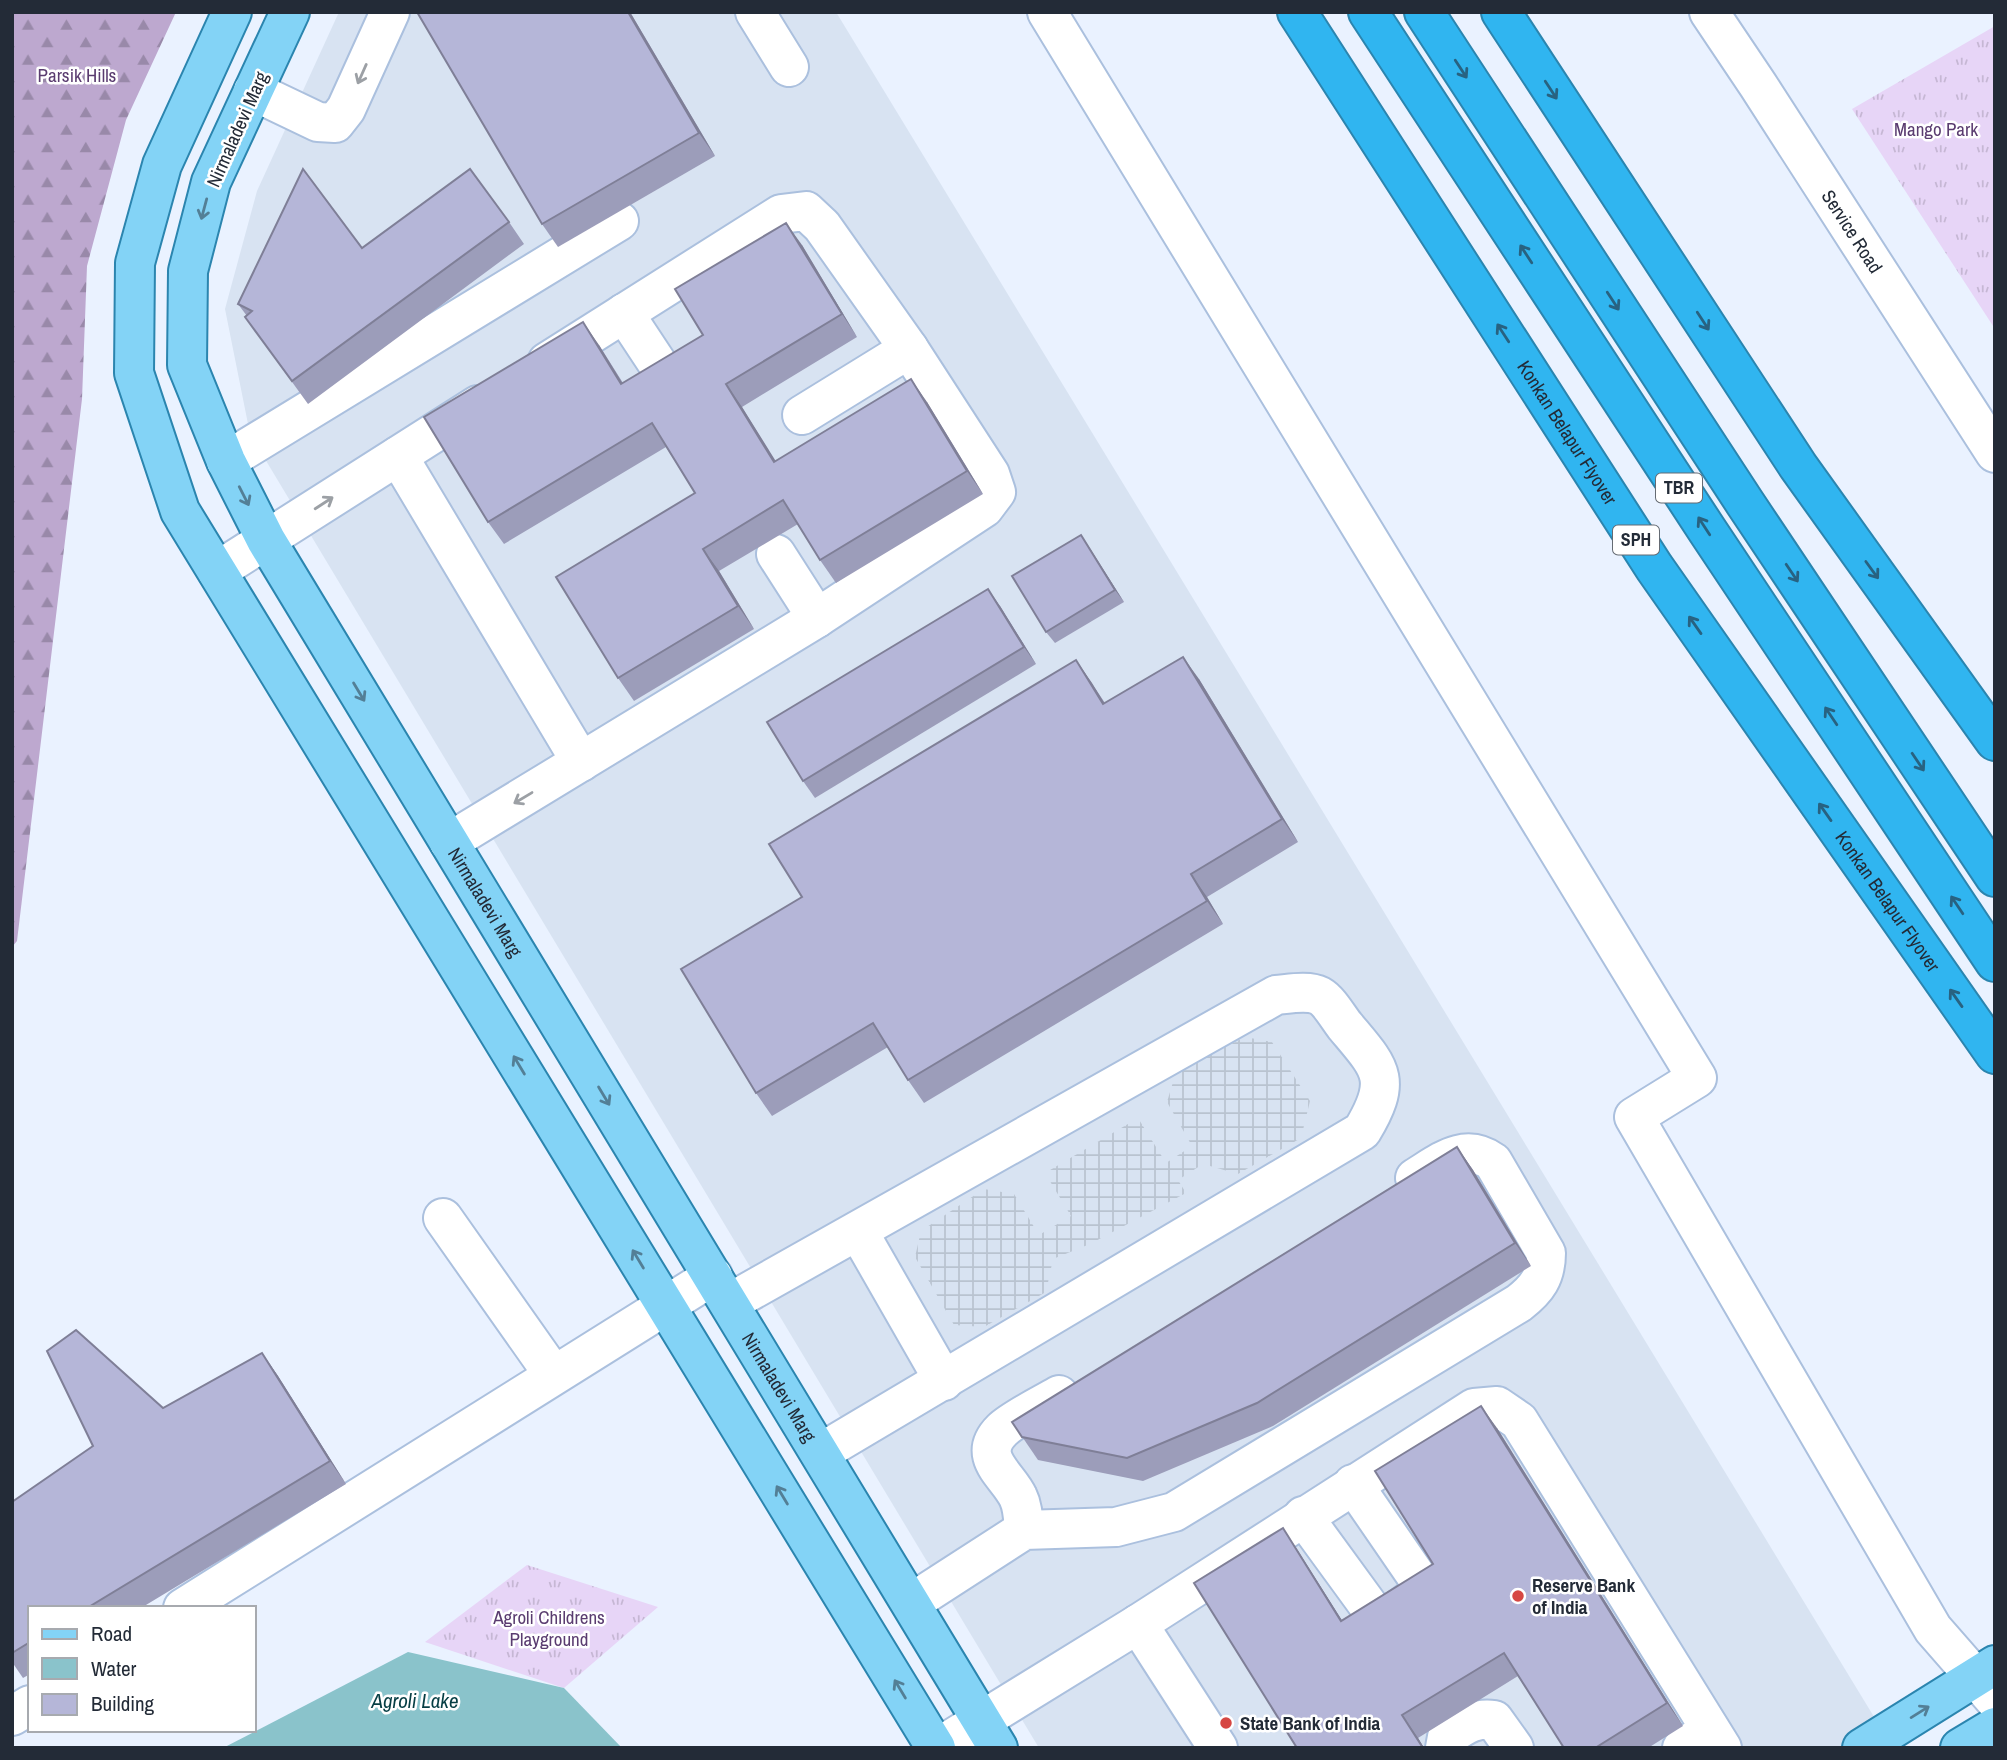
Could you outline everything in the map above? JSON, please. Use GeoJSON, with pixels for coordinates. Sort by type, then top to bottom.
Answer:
{"type":"FeatureCollection","features":[{"type":"Feature","properties":{"kind":"highway","name":"Konkan Belapur Flyover"},"geometry":{"type":"LineString","coordinates":[[1297,12],[1654,567],[1995,1054]]}},
{"type":"Feature","properties":{"kind":"highway","name":"TBR"},"geometry":{"type":"LineString","coordinates":[[1368,12],[1995,962]]}},
{"type":"Feature","properties":{"kind":"highway","name":"TBR"},"geometry":{"type":"LineString","coordinates":[[1424,12],[1731,482],[1995,877]]}},
{"type":"Feature","properties":{"kind":"highway"},"geometry":{"type":"LineString","coordinates":[[1501,12],[1798,466],[1995,741]]}},
{"type":"Feature","properties":{"kind":"main road"},"geometry":{"type":"LineString","coordinates":[[232,12],[162,164],[135,263],[134,373],[180,511],[937,1748]]}},
{"type":"Feature","properties":{"kind":"main road","name":"Nirmaladevi Marg"},"geometry":{"type":"LineString","coordinates":[[290,12],[211,182],[188,271],[187,365],[226,461],[266,540],[990,1735]]}},
{"type":"Feature","properties":{"kind":"main road"},"geometry":{"type":"LineString","coordinates":[[1862,1748],[1988,1681]]}},
{"type":"Feature","properties":{"kind":"main road"},"geometry":{"type":"LineString","coordinates":[[1960,1748],[1995,1727]]}},
{"type":"Feature","properties":{"kind":"street"},"geometry":{"type":"LineString","coordinates":[[253,91],[318,122],[335,122],[346,109],[390,12]]}},
{"type":"Feature","properties":{"kind":"street"},"geometry":{"type":"LineString","coordinates":[[755,12],[789,67]]}},
{"type":"Feature","properties":{"kind":"street"},"geometry":{"type":"LineString","coordinates":[[1047,12],[1697,1078],[1634,1116],[1933,1629],[1988,1681]]}},
{"type":"Feature","properties":{"kind":"street","name":"Service Road"},"geometry":{"type":"LineString","coordinates":[[1709,12],[1995,453]]}},
{"type":"Feature","properties":{"kind":"street"},"geometry":{"type":"LineString","coordinates":[[217,571],[781,214],[806,211],[822,226],[909,349],[990,474],[996,492],[984,508],[817,618],[449,842]]}},
{"type":"Feature","properties":{"kind":"street"},"geometry":{"type":"LineString","coordinates":[[226,461],[619,221]]}},
{"type":"Feature","properties":{"kind":"street"},"geometry":{"type":"LineString","coordinates":[[624,313],[667,377]]}},
{"type":"Feature","properties":{"kind":"street"},"geometry":{"type":"LineString","coordinates":[[802,415],[909,349]]}},
{"type":"Feature","properties":{"kind":"street"},"geometry":{"type":"LineString","coordinates":[[398,456],[581,762]]}},
{"type":"Feature","properties":{"kind":"street"},"geometry":{"type":"LineString","coordinates":[[776,554],[817,618]]}},
{"type":"Feature","properties":{"kind":"street"},"geometry":{"type":"LineString","coordinates":[[186,1606],[665,1304],[721,1290],[858,1231],[1276,995],[1307,993],[1321,997],[1376,1064],[1381,1091],[1372,1115],[1362,1131],[820,1453]]}},
{"type":"Feature","properties":{"kind":"street"},"geometry":{"type":"LineString","coordinates":[[911,1603],[1024,1530],[1116,1527],[1174,1512],[1518,1303],[1542,1281],[1546,1268],[1546,1253],[1493,1162],[1482,1154],[1453,1155],[1382,1199]]}},
{"type":"Feature","properties":{"kind":"street"},"geometry":{"type":"LineString","coordinates":[[443,1218],[553,1374]]}},
{"type":"Feature","properties":{"kind":"street"},"geometry":{"type":"LineString","coordinates":[[858,1231],[944,1381]]}},
{"type":"Feature","properties":{"kind":"street"},"geometry":{"type":"LineString","coordinates":[[1024,1530],[1023,1512],[1018,1496],[993,1461],[992,1445],[1002,1430],[1085,1379]]}},
{"type":"Feature","properties":{"kind":"street"},"geometry":{"type":"LineString","coordinates":[[937,1748],[990,1735],[1138,1624],[1303,1516],[1474,1408],[1497,1406],[1519,1421],[1705,1742]]}},
{"type":"Feature","properties":{"kind":"street"},"geometry":{"type":"LineString","coordinates":[[1303,1516],[1373,1612],[1382,1616],[1391,1615],[1419,1591],[1419,1580],[1353,1484]]}},
{"type":"Feature","properties":{"kind":"street"},"geometry":{"type":"LineString","coordinates":[[1138,1624],[1218,1748]]}},
{"type":"Feature","properties":{"kind":"street"},"geometry":{"type":"LineString","coordinates":[[12,1716],[28,1706]]}},
{"type":"Feature","properties":{"kind":"street"},"geometry":{"type":"LineString","coordinates":[[1445,1748],[1447,1737],[1471,1721],[1483,1718],[1494,1720],[1514,1748]]}},
{"type":"Feature","properties":{"kind":"shaded area"},"geometry":{"type":"Polygon","coordinates":[[[339,12],[836,12],[1893,1748],[1039,1748],[250,434],[225,309],[257,191],[339,12]]]}},
{"type":"Feature","properties":{"kind":"shaded area"},"geometry":{"type":"Polygon","coordinates":[[[1245,1037],[1272,1042],[1310,1101],[1301,1138],[1238,1174],[1203,1164],[1178,1180],[1186,1193],[1090,1244],[1053,1259],[1046,1292],[984,1327],[954,1325],[915,1257],[921,1231],[984,1189],[1014,1194],[1039,1235],[1071,1216],[1045,1173],[1138,1118],[1166,1163],[1192,1146],[1167,1102],[1176,1072],[1245,1037]]]}},
{"type":"Feature","properties":{"kind":"green space","name":"Parsik Hills"},"geometry":{"type":"Polygon","coordinates":[[[12,12],[176,12],[126,120],[87,266],[82,399],[17,941],[12,947],[12,12]]]}},
{"type":"Feature","properties":{"kind":"green space","name":"Mango Park"},"geometry":{"type":"Polygon","coordinates":[[[1995,26],[1995,329],[1852,109],[1995,26]]]}},
{"type":"Feature","properties":{"kind":"green space","name":"Agroli Childrens Playground"},"geometry":{"type":"Polygon","coordinates":[[[527,1565],[658,1607],[564,1688],[425,1642],[527,1565]]]}},
{"type":"Feature","properties":{"kind":"water","name":"Agroli Lake"},"geometry":{"type":"Polygon","coordinates":[[[408,1652],[564,1688],[622,1748],[223,1748],[408,1652]]]}},
{"type":"Feature","properties":{"kind":"building"},"geometry":{"type":"Polygon","coordinates":[[[417,12],[628,12],[699,133],[542,224],[417,12]]]}},
{"type":"Feature","properties":{"kind":"building"},"geometry":{"type":"Polygon","coordinates":[[[303,169],[362,248],[470,169],[509,222],[292,381],[245,317],[252,311],[238,304],[303,169]]]}},
{"type":"Feature","properties":{"kind":"building"},"geometry":{"type":"Polygon","coordinates":[[[786,223],[842,314],[726,384],[774,462],[911,379],[967,471],[820,560],[783,500],[703,549],[738,606],[618,678],[556,577],[695,493],[652,423],[488,522],[424,417],[583,322],[621,384],[703,335],[675,289],[786,223]]]}},
{"type":"Feature","properties":{"kind":"building"},"geometry":{"type":"Polygon","coordinates":[[[1081,535],[1115,590],[1046,632],[1012,576],[1081,535]]]}},
{"type":"Feature","properties":{"kind":"building"},"geometry":{"type":"Polygon","coordinates":[[[988,589],[1024,647],[803,781],[767,722],[988,589]]]}},
{"type":"Feature","properties":{"kind":"building"},"geometry":{"type":"Polygon","coordinates":[[[1183,657],[1282,819],[1191,874],[1207,901],[908,1080],[873,1023],[756,1093],[681,969],[802,897],[769,844],[1076,660],[1103,704],[1183,657]]]}},
{"type":"Feature","properties":{"kind":"building"},"geometry":{"type":"Polygon","coordinates":[[[1457,1147],[1515,1243],[1257,1403],[1127,1458],[1022,1437],[1012,1422],[1457,1147]]]}},
{"type":"Feature","properties":{"kind":"building"},"geometry":{"type":"Polygon","coordinates":[[[76,1330],[163,1408],[262,1353],[330,1461],[90,1606],[28,1606],[28,1643],[12,1653],[12,1502],[93,1446],[47,1351],[76,1330]]]}},
{"type":"Feature","properties":{"kind":"building","name":"Reserve Bank of India"},"geometry":{"type":"Polygon","coordinates":[[[1481,1406],[1667,1703],[1595,1748],[1564,1748],[1504,1653],[1402,1715],[1423,1748],[1297,1748],[1194,1583],[1283,1528],[1341,1621],[1433,1564],[1375,1471],[1481,1406]]]}},
{"type":"Feature","properties":{"kind":"place","name":"Reserve Bank of India"},"geometry":{"type":"Point","coordinates":[1518,1596]}},
{"type":"Feature","properties":{"kind":"place","name":"State Bank of India"},"geometry":{"type":"Point","coordinates":[1226,1723]}}]}
